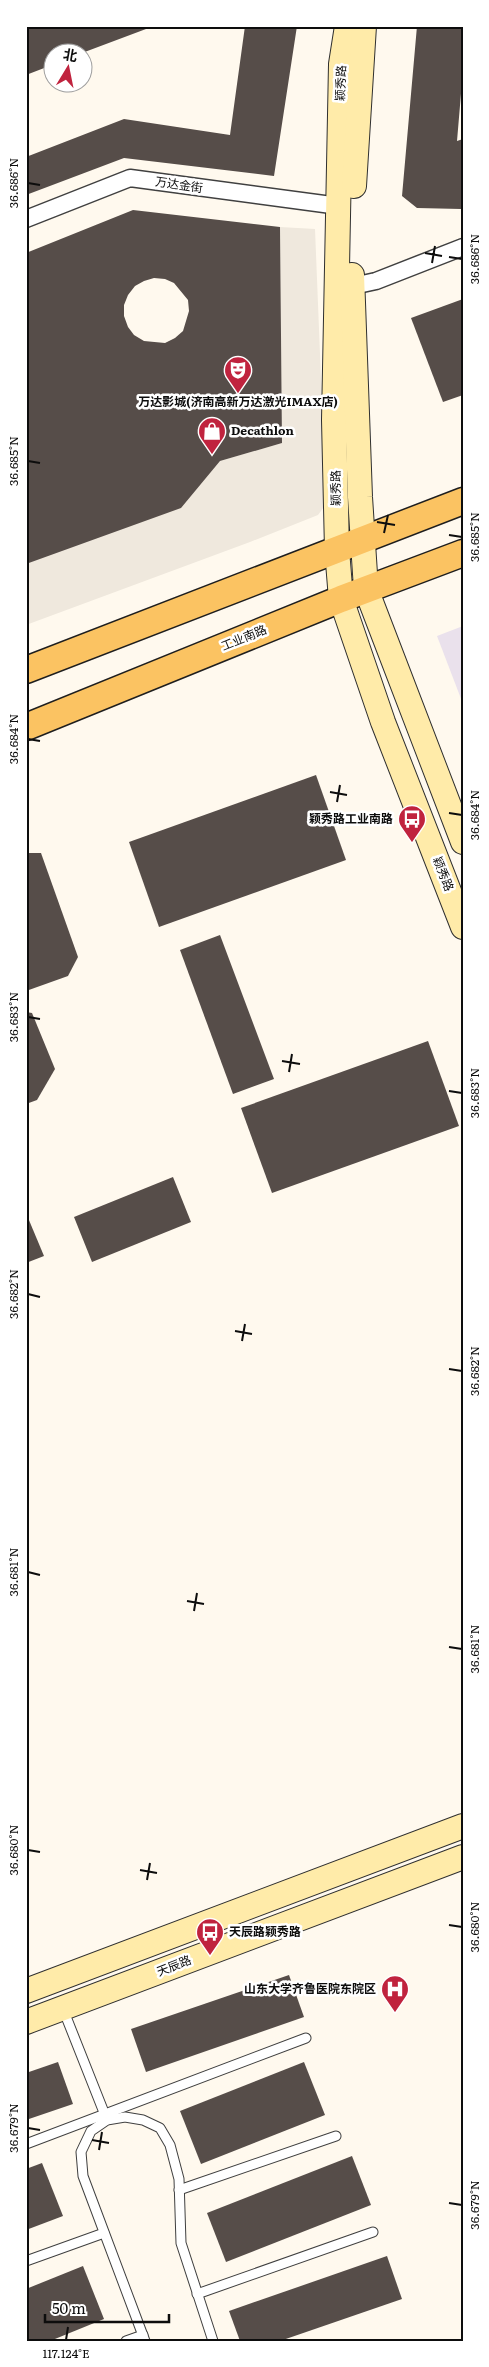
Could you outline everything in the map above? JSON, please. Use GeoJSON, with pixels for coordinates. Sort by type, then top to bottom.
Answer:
{"type":"FeatureCollection","features":[{"type":"Feature","properties":{"kind":"main road","name":"颖秀路"},"geometry":{"type":"LineString","coordinates":[[346,26],[341,64],[334,420],[337,550],[341,599],[383,722],[463,927]]}},
{"type":"Feature","properties":{"kind":"main road","name":"颖秀路"},"geometry":{"type":"LineString","coordinates":[[364,26],[353,212],[352,286],[366,589],[463,842]]}},
{"type":"Feature","properties":{"kind":"main road"},"geometry":{"type":"LineString","coordinates":[[26,670],[463,501]]}},
{"type":"Feature","properties":{"kind":"main road","name":"工业南路"},"geometry":{"type":"LineString","coordinates":[[26,727],[366,589],[463,553]]}},
{"type":"Feature","properties":{"kind":"main road"},"geometry":{"type":"LineString","coordinates":[[28,1990],[463,1826]]}},
{"type":"Feature","properties":{"kind":"main road","name":"天辰路"},"geometry":{"type":"LineString","coordinates":[[26,2022],[463,1857]]}},
{"type":"Feature","properties":{"kind":"street","name":"万达金街"},"geometry":{"type":"LineString","coordinates":[[26,219],[130,178],[339,206]]}},
{"type":"Feature","properties":{"kind":"street"},"geometry":{"type":"LineString","coordinates":[[352,286],[376,281],[463,248]]}},
{"type":"Feature","properties":{"kind":"lane"},"geometry":{"type":"LineString","coordinates":[[63,2008],[106,2117]]}},
{"type":"Feature","properties":{"kind":"lane"},"geometry":{"type":"LineString","coordinates":[[26,2144],[106,2117],[306,2038]]}},
{"type":"Feature","properties":{"kind":"lane"},"geometry":{"type":"LineString","coordinates":[[126,2341],[144,2338],[83,2176],[81,2152],[92,2131],[106,2117],[125,2117],[143,2120],[160,2128],[170,2145],[179,2179],[181,2243],[212,2341]]}},
{"type":"Feature","properties":{"kind":"lane"},"geometry":{"type":"LineString","coordinates":[[180,2190],[336,2136]]}},
{"type":"Feature","properties":{"kind":"lane"},"geometry":{"type":"LineString","coordinates":[[197,2294],[373,2232]]}},
{"type":"Feature","properties":{"kind":"lane"},"geometry":{"type":"LineString","coordinates":[[26,2261],[104,2233]]}},
{"type":"Feature","properties":{"kind":"shaded area"},"geometry":{"type":"Polygon","coordinates":[[[280,227],[315,229],[326,504],[318,515],[26,625],[26,564],[220,461],[282,443],[280,227]]]}},
{"type":"Feature","properties":{"kind":"shaded area"},"geometry":{"type":"Polygon","coordinates":[[[463,626],[463,704],[437,636],[463,626]]]}},
{"type":"Feature","properties":{"kind":"building"},"geometry":{"type":"Polygon","coordinates":[[[26,26],[154,26],[92,49],[92,42],[42,42],[42,69],[26,75],[26,26]]]}},
{"type":"Feature","properties":{"kind":"building"},"geometry":{"type":"Polygon","coordinates":[[[245,26],[297,26],[274,176],[124,158],[26,195],[26,157],[124,119],[230,135],[245,26]]]}},
{"type":"Feature","properties":{"kind":"building"},"geometry":{"type":"Polygon","coordinates":[[[417,26],[463,26],[463,70],[457,141],[463,139],[463,208],[461,209],[417,208],[402,196],[417,26]]]}},
{"type":"Feature","properties":{"kind":"building"},"geometry":{"type":"Polygon","coordinates":[[[133,210],[280,227],[282,443],[220,461],[181,508],[26,564],[26,253],[133,210]],[[154,278],[135,286],[128,295],[124,305],[124,316],[128,327],[134,335],[144,341],[165,343],[183,331],[189,311],[188,300],[174,283],[165,279],[154,278]]]}},
{"type":"Feature","properties":{"kind":"building"},"geometry":{"type":"Polygon","coordinates":[[[463,299],[463,395],[443,402],[411,318],[463,299]]]}},
{"type":"Feature","properties":{"kind":"building"},"geometry":{"type":"Polygon","coordinates":[[[316,775],[346,860],[159,927],[129,842],[316,775]]]}},
{"type":"Feature","properties":{"kind":"building"},"geometry":{"type":"Polygon","coordinates":[[[26,853],[41,853],[78,957],[68,976],[26,991],[26,853]]]}},
{"type":"Feature","properties":{"kind":"building"},"geometry":{"type":"Polygon","coordinates":[[[220,935],[274,1079],[233,1094],[180,950],[220,935]]]}},
{"type":"Feature","properties":{"kind":"building"},"geometry":{"type":"Polygon","coordinates":[[[26,1012],[32,1013],[55,1069],[37,1100],[26,1104],[26,1012]]]}},
{"type":"Feature","properties":{"kind":"building"},"geometry":{"type":"Polygon","coordinates":[[[428,1041],[459,1126],[272,1193],[241,1108],[428,1041]]]}},
{"type":"Feature","properties":{"kind":"building"},"geometry":{"type":"Polygon","coordinates":[[[173,1177],[191,1222],[92,1262],[74,1217],[173,1177]]]}},
{"type":"Feature","properties":{"kind":"building"},"geometry":{"type":"Polygon","coordinates":[[[26,1213],[44,1256],[26,1263],[26,1213]]]}},
{"type":"Feature","properties":{"kind":"building"},"geometry":{"type":"Polygon","coordinates":[[[289,1975],[304,2017],[146,2072],[131,2029],[289,1975]]]}},
{"type":"Feature","properties":{"kind":"building"},"geometry":{"type":"Polygon","coordinates":[[[58,2062],[73,2104],[26,2120],[26,2073],[58,2062]]]}},
{"type":"Feature","properties":{"kind":"building"},"geometry":{"type":"Polygon","coordinates":[[[304,2062],[325,2115],[201,2164],[180,2111],[304,2062]]]}},
{"type":"Feature","properties":{"kind":"building"},"geometry":{"type":"Polygon","coordinates":[[[352,2156],[371,2205],[226,2262],[207,2213],[352,2156]]]}},
{"type":"Feature","properties":{"kind":"building"},"geometry":{"type":"Polygon","coordinates":[[[42,2163],[63,2216],[26,2230],[26,2169],[42,2163]]]}},
{"type":"Feature","properties":{"kind":"building"},"geometry":{"type":"Polygon","coordinates":[[[387,2256],[402,2299],[280,2341],[240,2341],[229,2311],[387,2256]]]}},
{"type":"Feature","properties":{"kind":"building"},"geometry":{"type":"Polygon","coordinates":[[[83,2266],[104,2319],[50,2341],[26,2341],[26,2289],[83,2266]]]}},
{"type":"Feature","properties":{"kind":"place","name":"万达影城(济南高新万达激光IMAX店)"},"geometry":{"type":"Point","coordinates":[238,394]}},
{"type":"Feature","properties":{"kind":"place","name":"Decathlon"},"geometry":{"type":"Point","coordinates":[212,455]}},
{"type":"Feature","properties":{"kind":"place","name":"颖秀路工业南路"},"geometry":{"type":"Point","coordinates":[412,843]}},
{"type":"Feature","properties":{"kind":"place","name":"天辰路颖秀路"},"geometry":{"type":"Point","coordinates":[210,1956]}},
{"type":"Feature","properties":{"kind":"place","name":"山东大学齐鲁医院东院区"},"geometry":{"type":"Point","coordinates":[395,2013]}}]}
